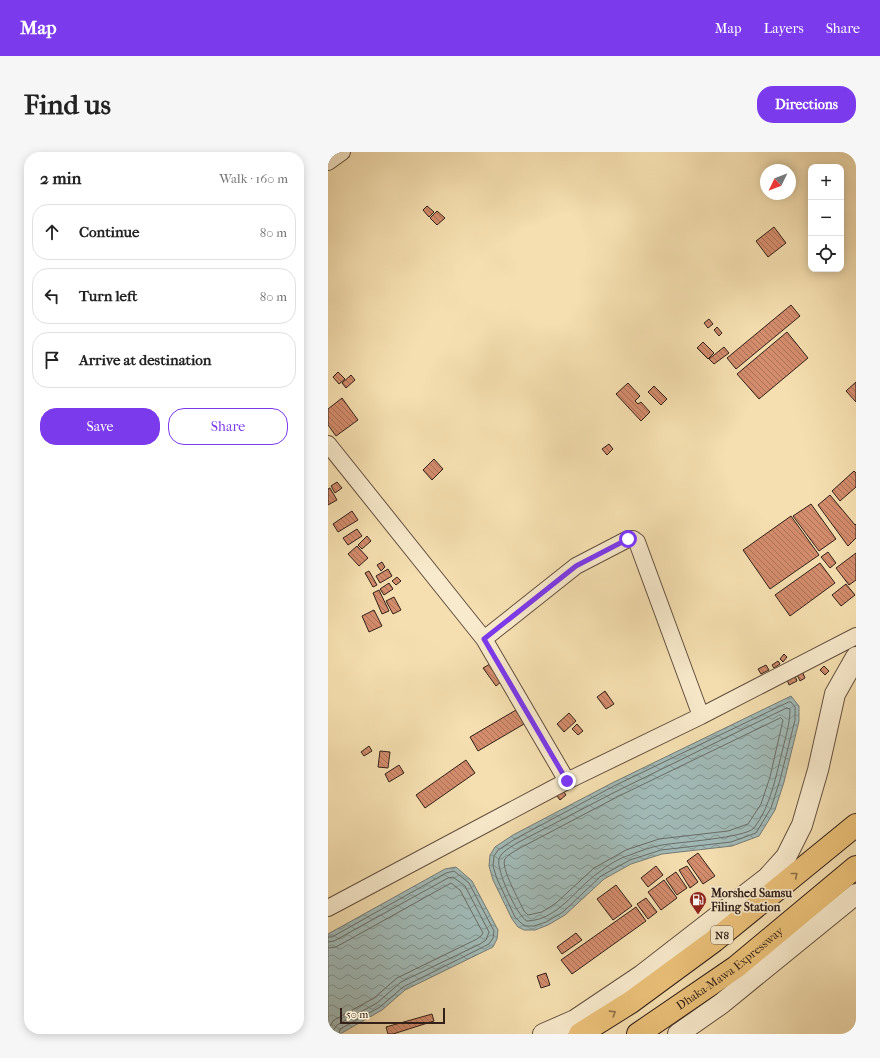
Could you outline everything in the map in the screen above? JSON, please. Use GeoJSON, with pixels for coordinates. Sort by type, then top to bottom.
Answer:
{"type":"FeatureCollection","features":[{"type":"Feature","properties":{"kind":"highway","name":"N8"},"geometry":{"type":"LineString","coordinates":[[580,1034],[631,1002],[714,941],[856,825]]}},
{"type":"Feature","properties":{"kind":"highway","name":"Dhaka-Mawa Expressway"},"geometry":{"type":"LineString","coordinates":[[638,1034],[736,967],[856,867]]}},
{"type":"Feature","properties":{"kind":"street"},"geometry":{"type":"LineString","coordinates":[[328,162],[342,152]]}},
{"type":"Feature","properties":{"kind":"street"},"geometry":{"type":"LineString","coordinates":[[328,444],[484,639],[567,781]]}},
{"type":"Feature","properties":{"kind":"street"},"geometry":{"type":"LineString","coordinates":[[484,639],[576,566],[628,539],[633,539],[637,542],[701,716]]}},
{"type":"Feature","properties":{"kind":"street"},"geometry":{"type":"LineString","coordinates":[[328,908],[567,781],[701,716],[856,636]]}},
{"type":"Feature","properties":{"kind":"street"},"geometry":{"type":"LineString","coordinates":[[544,1034],[576,1020],[642,975],[768,878],[786,857],[802,825],[818,770],[835,694],[856,657]]}},
{"type":"Feature","properties":{"kind":"street"},"geometry":{"type":"LineString","coordinates":[[678,1034],[721,1004],[856,894]]}},
{"type":"Feature","properties":{"kind":"water"},"geometry":{"type":"Polygon","coordinates":[[[791,696],[799,706],[799,721],[784,782],[775,810],[759,836],[732,846],[662,854],[631,864],[604,879],[565,915],[548,925],[535,930],[524,930],[518,927],[512,919],[493,880],[489,866],[490,855],[495,847],[513,835],[612,783],[791,696]]]}},
{"type":"Feature","properties":{"kind":"water"},"geometry":{"type":"Polygon","coordinates":[[[456,867],[472,881],[498,930],[497,939],[493,947],[405,990],[382,1010],[340,1034],[328,1034],[328,934],[445,869],[456,867]]]}},
{"type":"Feature","properties":{"kind":"building"},"geometry":{"type":"Polygon","coordinates":[[[427,206],[434,212],[429,217],[423,210],[427,206]]]}},
{"type":"Feature","properties":{"kind":"building"},"geometry":{"type":"Polygon","coordinates":[[[437,211],[445,218],[437,225],[430,218],[437,211]]]}},
{"type":"Feature","properties":{"kind":"building"},"geometry":{"type":"Polygon","coordinates":[[[774,227],[786,243],[768,257],[756,241],[774,227]]]}},
{"type":"Feature","properties":{"kind":"building"},"geometry":{"type":"Polygon","coordinates":[[[791,305],[800,316],[736,369],[727,358],[791,305]]]}},
{"type":"Feature","properties":{"kind":"building"},"geometry":{"type":"Polygon","coordinates":[[[709,319],[713,324],[708,328],[704,323],[709,319]]]}},
{"type":"Feature","properties":{"kind":"building"},"geometry":{"type":"Polygon","coordinates":[[[717,327],[722,333],[719,336],[714,330],[717,327]]]}},
{"type":"Feature","properties":{"kind":"building"},"geometry":{"type":"Polygon","coordinates":[[[787,332],[808,358],[759,399],[737,374],[787,332]]]}},
{"type":"Feature","properties":{"kind":"building"},"geometry":{"type":"Polygon","coordinates":[[[703,342],[714,353],[708,359],[697,348],[703,342]]]}},
{"type":"Feature","properties":{"kind":"building"},"geometry":{"type":"Polygon","coordinates":[[[724,347],[729,353],[714,364],[709,359],[724,347]]]}},
{"type":"Feature","properties":{"kind":"building"},"geometry":{"type":"Polygon","coordinates":[[[338,372],[345,379],[339,384],[333,377],[338,372]]]}},
{"type":"Feature","properties":{"kind":"building"},"geometry":{"type":"Polygon","coordinates":[[[351,375],[355,380],[346,388],[342,383],[351,375]]]}},
{"type":"Feature","properties":{"kind":"building"},"geometry":{"type":"Polygon","coordinates":[[[856,382],[856,402],[846,391],[856,382]]]}},
{"type":"Feature","properties":{"kind":"building"},"geometry":{"type":"Polygon","coordinates":[[[628,383],[640,396],[635,401],[638,404],[641,402],[650,412],[641,421],[616,394],[628,383]]]}},
{"type":"Feature","properties":{"kind":"building"},"geometry":{"type":"Polygon","coordinates":[[[654,386],[667,399],[661,405],[648,392],[654,386]]]}},
{"type":"Feature","properties":{"kind":"building"},"geometry":{"type":"Polygon","coordinates":[[[342,398],[358,420],[336,436],[328,425],[328,409],[342,398]]]}},
{"type":"Feature","properties":{"kind":"building"},"geometry":{"type":"Polygon","coordinates":[[[609,444],[613,449],[607,455],[602,449],[609,444]]]}},
{"type":"Feature","properties":{"kind":"building"},"geometry":{"type":"Polygon","coordinates":[[[434,459],[443,469],[432,480],[423,470],[434,459]]]}},
{"type":"Feature","properties":{"kind":"building"},"geometry":{"type":"Polygon","coordinates":[[[854,471],[856,473],[856,487],[840,501],[832,491],[854,471]]]}},
{"type":"Feature","properties":{"kind":"building"},"geometry":{"type":"Polygon","coordinates":[[[337,482],[342,488],[335,493],[331,486],[337,482]]]}},
{"type":"Feature","properties":{"kind":"building"},"geometry":{"type":"Polygon","coordinates":[[[330,488],[337,500],[328,505],[328,489],[330,488]]]}},
{"type":"Feature","properties":{"kind":"building"},"geometry":{"type":"Polygon","coordinates":[[[830,495],[855,525],[856,524],[856,538],[848,546],[818,505],[830,495]]]}},
{"type":"Feature","properties":{"kind":"building"},"geometry":{"type":"Polygon","coordinates":[[[811,504],[836,539],[819,551],[793,516],[811,504]]]}},
{"type":"Feature","properties":{"kind":"building"},"geometry":{"type":"Polygon","coordinates":[[[352,511],[358,520],[338,532],[333,524],[352,511]]]}},
{"type":"Feature","properties":{"kind":"building"},"geometry":{"type":"Polygon","coordinates":[[[791,516],[819,555],[770,589],[743,550],[791,516]]]}},
{"type":"Feature","properties":{"kind":"building"},"geometry":{"type":"Polygon","coordinates":[[[357,529],[362,536],[348,545],[343,538],[357,529]]]}},
{"type":"Feature","properties":{"kind":"building"},"geometry":{"type":"Polygon","coordinates":[[[367,536],[371,541],[362,549],[358,545],[367,536]]]}},
{"type":"Feature","properties":{"kind":"building"},"geometry":{"type":"Polygon","coordinates":[[[357,546],[368,558],[359,566],[348,554],[357,546]]]}},
{"type":"Feature","properties":{"kind":"building"},"geometry":{"type":"Polygon","coordinates":[[[828,552],[836,563],[830,568],[821,557],[828,552]]]}},
{"type":"Feature","properties":{"kind":"building"},"geometry":{"type":"Polygon","coordinates":[[[856,553],[856,580],[849,585],[836,568],[856,553]]]}},
{"type":"Feature","properties":{"kind":"building"},"geometry":{"type":"Polygon","coordinates":[[[382,562],[385,567],[381,571],[377,565],[382,562]]]}},
{"type":"Feature","properties":{"kind":"building"},"geometry":{"type":"Polygon","coordinates":[[[820,563],[835,583],[790,616],[775,595],[820,563]]]}},
{"type":"Feature","properties":{"kind":"building"},"geometry":{"type":"Polygon","coordinates":[[[388,569],[392,576],[380,583],[376,576],[388,569]]]}},
{"type":"Feature","properties":{"kind":"building"},"geometry":{"type":"Polygon","coordinates":[[[369,571],[377,585],[373,587],[365,573],[369,571]]]}},
{"type":"Feature","properties":{"kind":"building"},"geometry":{"type":"Polygon","coordinates":[[[397,577],[401,581],[396,585],[392,581],[397,577]]]}},
{"type":"Feature","properties":{"kind":"building"},"geometry":{"type":"Polygon","coordinates":[[[389,583],[393,589],[384,595],[380,589],[389,583]]]}},
{"type":"Feature","properties":{"kind":"building"},"geometry":{"type":"Polygon","coordinates":[[[846,584],[855,595],[841,606],[832,595],[846,584]]]}},
{"type":"Feature","properties":{"kind":"building"},"geometry":{"type":"Polygon","coordinates":[[[379,590],[389,611],[382,614],[373,593],[379,590]]]}},
{"type":"Feature","properties":{"kind":"building"},"geometry":{"type":"Polygon","coordinates":[[[394,597],[401,610],[393,614],[386,601],[394,597]]]}},
{"type":"Feature","properties":{"kind":"building"},"geometry":{"type":"Polygon","coordinates":[[[374,610],[382,626],[369,632],[362,616],[374,610]]]}},
{"type":"Feature","properties":{"kind":"building"},"geometry":{"type":"Polygon","coordinates":[[[784,654],[787,657],[783,662],[780,659],[784,654]]]}},
{"type":"Feature","properties":{"kind":"building"},"geometry":{"type":"Polygon","coordinates":[[[778,661],[780,664],[774,668],[772,665],[778,661]]]}},
{"type":"Feature","properties":{"kind":"building"},"geometry":{"type":"Polygon","coordinates":[[[490,664],[502,681],[496,686],[483,668],[490,664]]]}},
{"type":"Feature","properties":{"kind":"building"},"geometry":{"type":"Polygon","coordinates":[[[766,665],[769,670],[761,674],[758,669],[766,665]]]}},
{"type":"Feature","properties":{"kind":"building"},"geometry":{"type":"Polygon","coordinates":[[[824,666],[829,671],[825,675],[820,670],[824,666]]]}},
{"type":"Feature","properties":{"kind":"building"},"geometry":{"type":"Polygon","coordinates":[[[802,671],[805,678],[800,681],[796,673],[802,671]]]}},
{"type":"Feature","properties":{"kind":"building"},"geometry":{"type":"Polygon","coordinates":[[[794,673],[797,681],[789,685],[786,677],[794,673]]]}},
{"type":"Feature","properties":{"kind":"building"},"geometry":{"type":"Polygon","coordinates":[[[605,691],[614,704],[606,709],[597,697],[605,691]]]}},
{"type":"Feature","properties":{"kind":"building"},"geometry":{"type":"Polygon","coordinates":[[[516,710],[524,724],[478,751],[470,737],[516,710]]]}},
{"type":"Feature","properties":{"kind":"building"},"geometry":{"type":"Polygon","coordinates":[[[569,713],[576,721],[564,732],[557,724],[569,713]]]}},
{"type":"Feature","properties":{"kind":"building"},"geometry":{"type":"Polygon","coordinates":[[[577,724],[583,731],[578,735],[572,729],[577,724]]]}},
{"type":"Feature","properties":{"kind":"building"},"geometry":{"type":"Polygon","coordinates":[[[369,746],[372,751],[364,756],[361,752],[369,746]]]}},
{"type":"Feature","properties":{"kind":"building"},"geometry":{"type":"Polygon","coordinates":[[[380,751],[390,752],[388,768],[378,767],[380,751]]]}},
{"type":"Feature","properties":{"kind":"building"},"geometry":{"type":"Polygon","coordinates":[[[466,760],[475,773],[425,808],[416,795],[466,760]]]}},
{"type":"Feature","properties":{"kind":"building"},"geometry":{"type":"Polygon","coordinates":[[[399,765],[404,773],[389,782],[385,774],[399,765]]]}},
{"type":"Feature","properties":{"kind":"building"},"geometry":{"type":"Polygon","coordinates":[[[561,788],[566,795],[560,800],[554,792],[561,788]]]}},
{"type":"Feature","properties":{"kind":"building"},"geometry":{"type":"Polygon","coordinates":[[[698,853],[715,876],[703,884],[687,861],[698,853]]]}},
{"type":"Feature","properties":{"kind":"building"},"geometry":{"type":"Polygon","coordinates":[[[656,866],[663,875],[648,887],[641,878],[656,866]]]}},
{"type":"Feature","properties":{"kind":"building"},"geometry":{"type":"Polygon","coordinates":[[[687,866],[698,882],[690,888],[679,870],[687,866]]]}},
{"type":"Feature","properties":{"kind":"building"},"geometry":{"type":"Polygon","coordinates":[[[676,872],[687,888],[677,895],[666,879],[676,872]]]}},
{"type":"Feature","properties":{"kind":"building"},"geometry":{"type":"Polygon","coordinates":[[[664,880],[677,898],[661,910],[648,892],[664,880]]]}},
{"type":"Feature","properties":{"kind":"building"},"geometry":{"type":"Polygon","coordinates":[[[616,885],[632,906],[613,920],[597,899],[616,885]]]}},
{"type":"Feature","properties":{"kind":"building"},"geometry":{"type":"Polygon","coordinates":[[[646,898],[657,912],[648,919],[637,904],[646,898]]]}},
{"type":"Feature","properties":{"kind":"building"},"geometry":{"type":"Polygon","coordinates":[[[636,907],[646,921],[572,974],[561,960],[636,907]]]}},
{"type":"Feature","properties":{"kind":"building"},"geometry":{"type":"Polygon","coordinates":[[[576,933],[582,940],[562,954],[557,947],[576,933]]]}},
{"type":"Feature","properties":{"kind":"building"},"geometry":{"type":"Polygon","coordinates":[[[546,973],[550,985],[541,988],[537,976],[546,973]]]}},
{"type":"Feature","properties":{"kind":"building"},"geometry":{"type":"Polygon","coordinates":[[[432,1014],[434,1021],[393,1034],[388,1034],[386,1027],[432,1014]]]}},
{"type":"Feature","properties":{"kind":"place","name":"Morshed Samsu Filing Station"},"geometry":{"type":"Point","coordinates":[698,915]}},
{"type":"Feature","properties":{"kind":"route"},"geometry":{"type":"LineString","coordinates":[[567,781],[484,639],[576,566],[628,539]]}}]}
